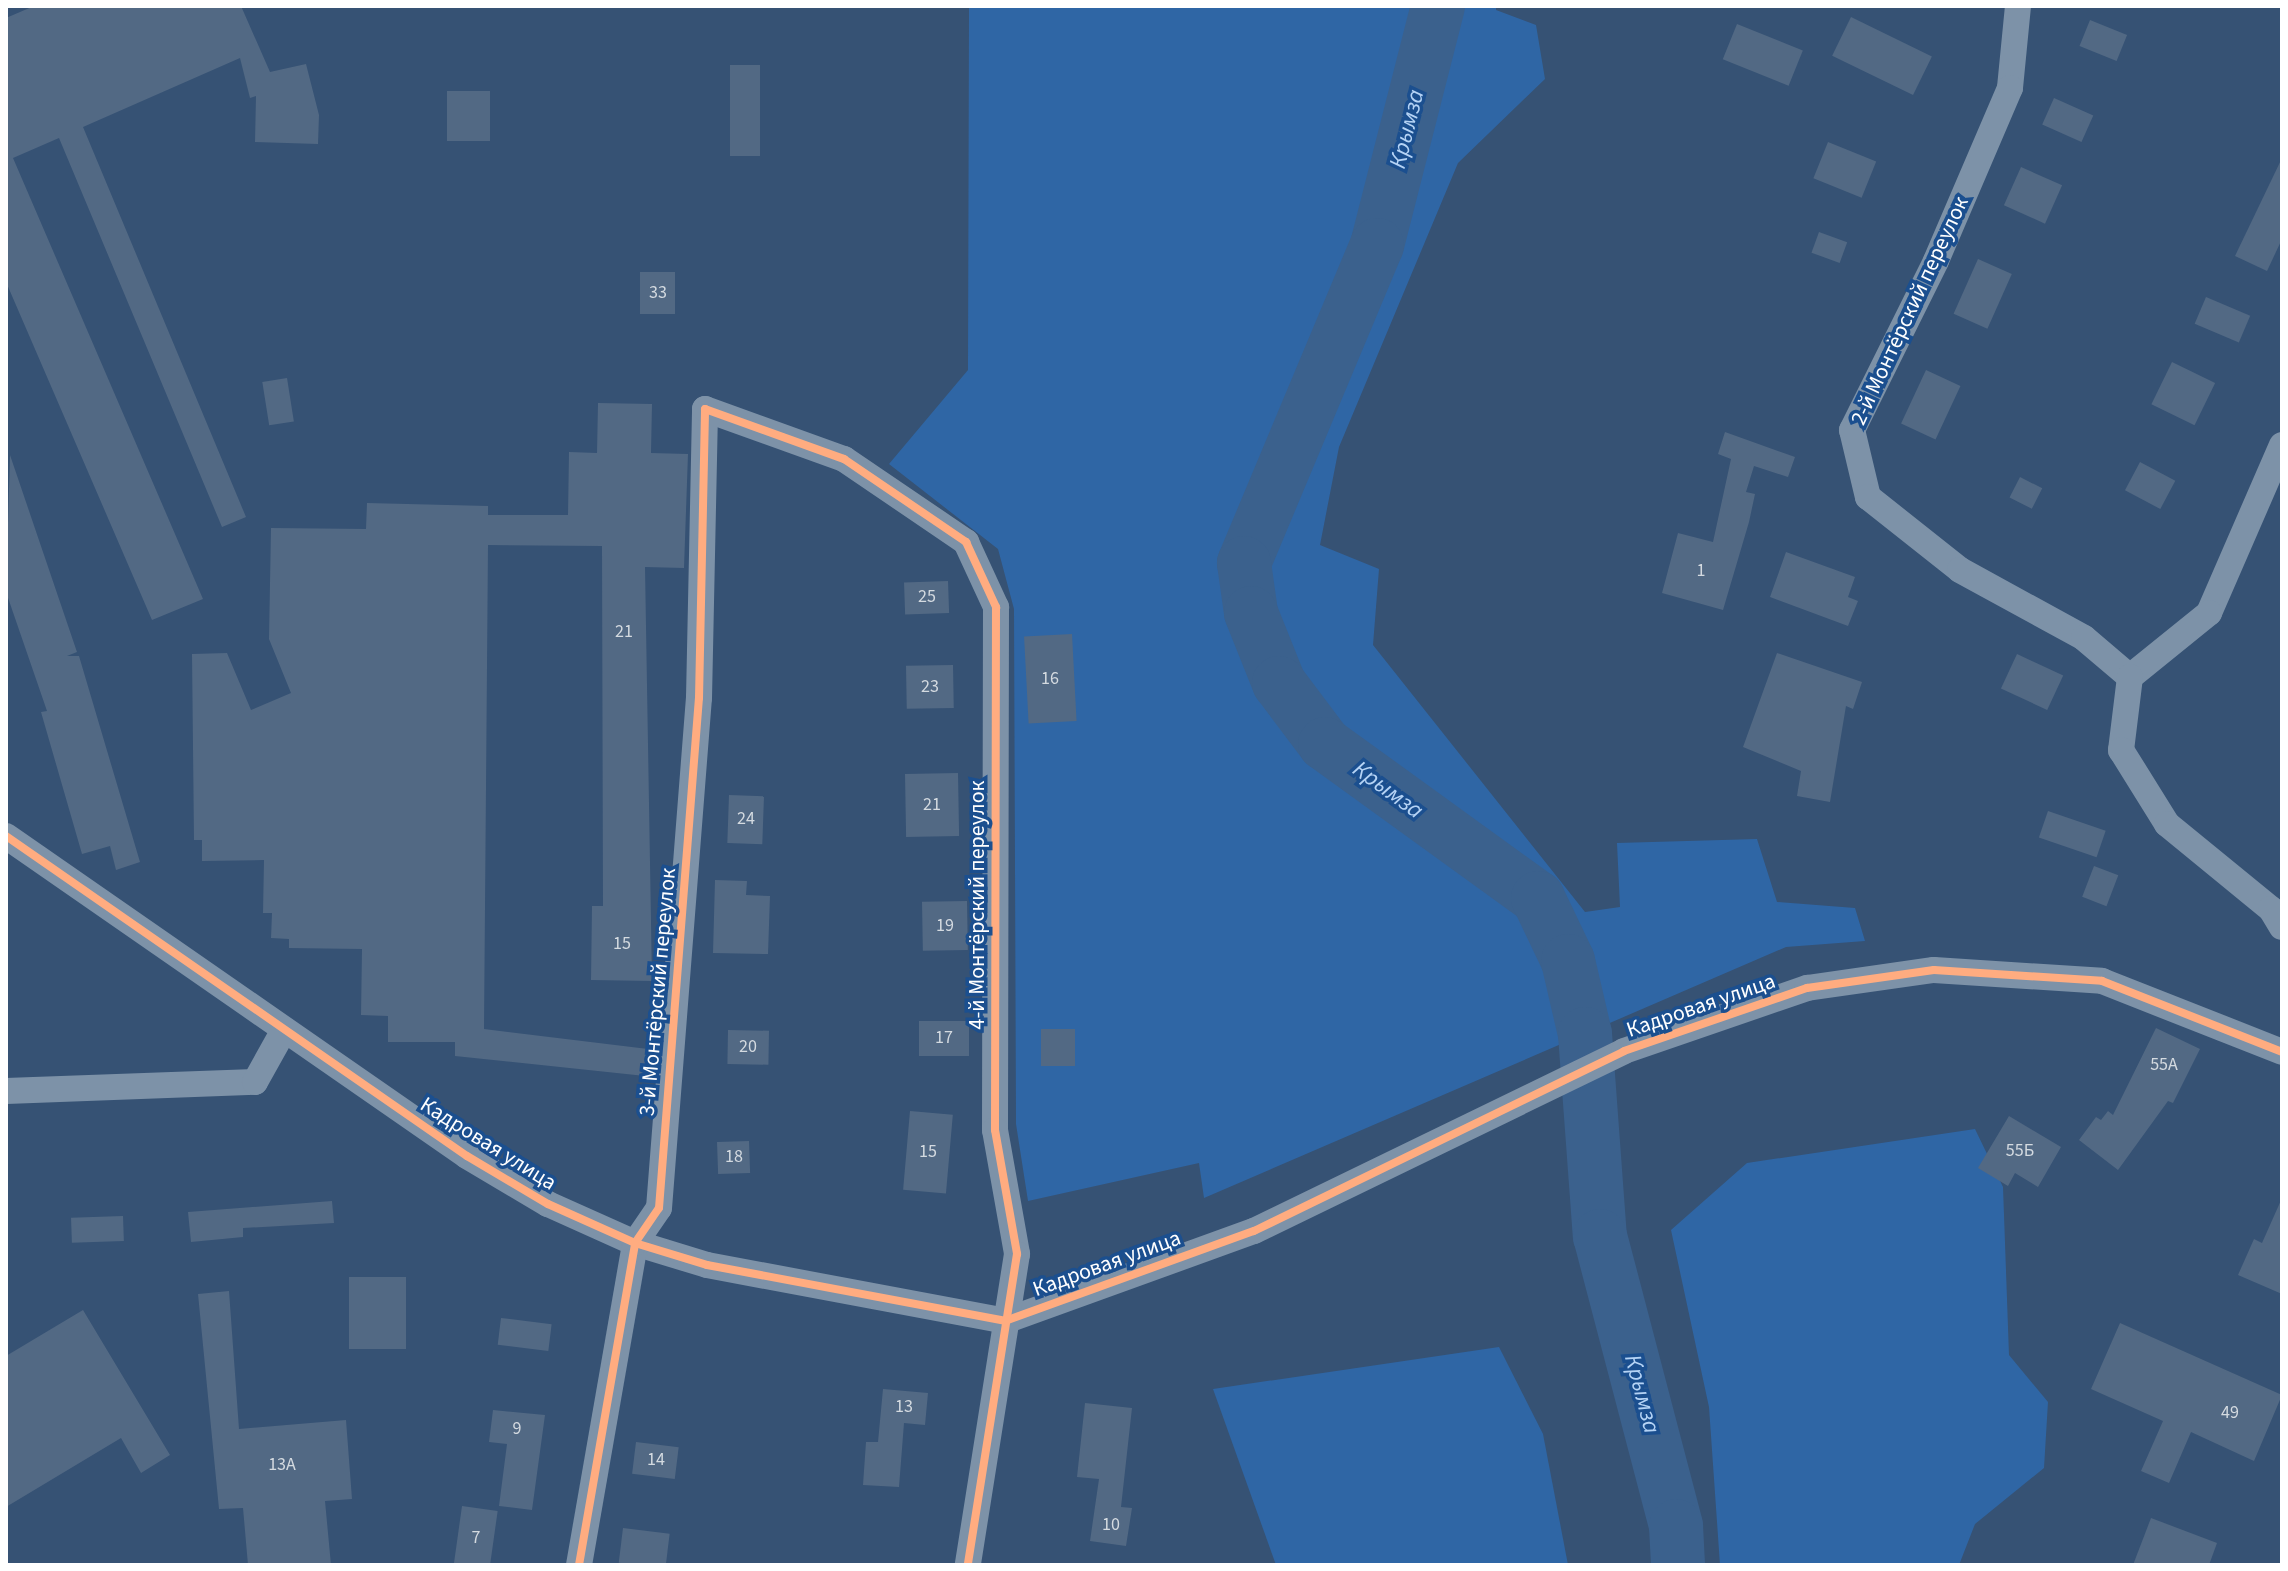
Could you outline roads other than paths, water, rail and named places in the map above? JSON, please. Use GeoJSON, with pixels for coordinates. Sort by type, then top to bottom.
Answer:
{"type":"FeatureCollection","features":[{"type":"Feature","properties":{"kind":"street","name":"2-й Монтёрский переулок"},"geometry":{"type":"LineString","coordinates":[[2018,6],[2010,88],[1936,261],[1852,430],[1868,497],[1960,570],[2084,638],[2130,677]]}},
{"type":"Feature","properties":{"kind":"street","name":"3-й Монтёрский переулок"},"geometry":{"type":"LineString","coordinates":[[579,1565],[635,1243],[659,1208],[699,698],[705,409]]}},
{"type":"Feature","properties":{"kind":"street","name":"4-й Монтёрский переулок"},"geometry":{"type":"LineString","coordinates":[[705,409],[856,467],[966,542],[996,607],[995,1130],[1017,1254],[968,1565]]}},
{"type":"Feature","properties":{"kind":"street"},"geometry":{"type":"LineString","coordinates":[[2282,445],[2209,613],[2130,677],[2121,750],[2167,824],[2271,909],[2282,927]]}},
{"type":"Feature","properties":{"kind":"street","name":"Кадровая улица"},"geometry":{"type":"LineString","coordinates":[[6,836],[467,1156],[548,1204],[635,1243],[707,1265],[1005,1321],[1254,1231],[1624,1051],[1807,988],[1934,970],[2102,981],[2282,1052]]}},
{"type":"Feature","properties":{"kind":"street"},"geometry":{"type":"LineString","coordinates":[[6,1091],[255,1082],[284,1030]]}},
{"type":"Feature","properties":{"kind":"waterway","name":"Крымза"},"geometry":{"type":"LineString","coordinates":[[1438,6],[1377,245],[1244,563],[1251,613],[1279,683],[1325,744],[1538,898],[1568,961],[1585,1034],[1600,1236],[1676,1526],[1678,1565]]}}]}
